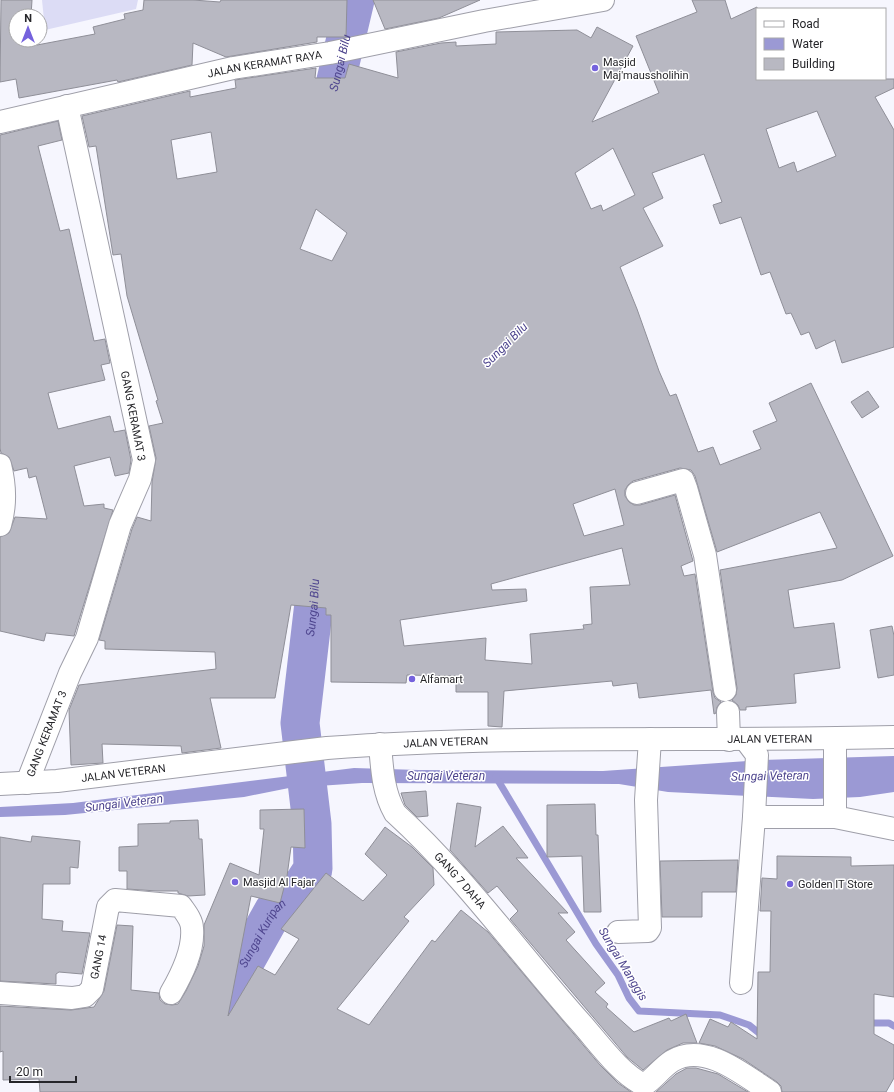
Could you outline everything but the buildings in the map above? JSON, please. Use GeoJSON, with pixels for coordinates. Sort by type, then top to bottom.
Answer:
{"type":"FeatureCollection","features":[{"type":"Feature","properties":{"kind":"street","name":"JALAN KERAMAT RAYA"},"geometry":{"type":"LineString","coordinates":[[0,122],[233,68],[330,53],[484,21],[603,0]]}},
{"type":"Feature","properties":{"kind":"street","name":"GANG KERAMAT 3"},"geometry":{"type":"LineString","coordinates":[[27,783],[70,672],[87,638],[120,525],[140,479],[144,460],[67,106]]}},
{"type":"Feature","properties":{"kind":"street"},"geometry":{"type":"LineString","coordinates":[[0,465],[3,479],[5,508],[0,525]]}},
{"type":"Feature","properties":{"kind":"street"},"geometry":{"type":"LineString","coordinates":[[637,493],[683,480],[705,555],[725,690]]}},
{"type":"Feature","properties":{"kind":"street"},"geometry":{"type":"LineString","coordinates":[[728,712],[744,745],[755,813],[741,983]]}},
{"type":"Feature","properties":{"kind":"street","name":"JALAN VETERAN"},"geometry":{"type":"LineString","coordinates":[[0,784],[27,783],[327,748],[381,754],[650,739],[744,745],[835,738],[894,737]]}},
{"type":"Feature","properties":{"kind":"street"},"geometry":{"type":"LineString","coordinates":[[835,738],[835,817]]}},
{"type":"Feature","properties":{"kind":"street"},"geometry":{"type":"LineString","coordinates":[[618,932],[648,931],[650,928],[646,800],[650,739]]}},
{"type":"Feature","properties":{"kind":"street","name":"GANG 7 DAHA"},"geometry":{"type":"LineString","coordinates":[[381,754],[384,786],[389,803],[395,813],[450,867],[567,1007],[623,1070],[642,1085],[646,1085],[659,1070],[672,1061],[682,1057],[710,1057],[734,1068],[770,1092]]}},
{"type":"Feature","properties":{"kind":"street"},"geometry":{"type":"LineString","coordinates":[[755,813],[835,817],[894,829]]}},
{"type":"Feature","properties":{"kind":"street","name":"GANG 14"},"geometry":{"type":"LineString","coordinates":[[0,993],[72,998],[85,996],[92,989],[108,906],[115,900],[180,906],[187,914],[192,927],[189,949],[182,973],[171,993]]}},
{"type":"Feature","properties":{"kind":"shaded area"},"geometry":{"type":"Polygon","coordinates":[[[42,0],[138,0],[136,9],[48,29],[48,8],[43,8],[42,0]]]}},
{"type":"Feature","properties":{"kind":"water","name":"Sungai Veteran"},"geometry":{"type":"Polygon","coordinates":[[[894,756],[894,792],[860,797],[813,799],[668,792],[619,784],[362,783],[289,788],[244,797],[65,815],[0,817],[0,807],[73,803],[354,768],[419,770],[603,771],[762,760],[894,756]]]}},
{"type":"Feature","properties":{"kind":"waterway","name":"Sungai Bilu"},"geometry":{"type":"LineString","coordinates":[[324,131],[355,0]]}},
{"type":"Feature","properties":{"kind":"waterway","name":"Sungai Kuripan"},"geometry":{"type":"LineString","coordinates":[[202,1092],[208,1063],[208,1038],[228,992],[274,910],[300,889],[313,869],[312,824],[300,723],[314,603],[316,554]]}},
{"type":"Feature","properties":{"kind":"waterway","name":"Sungai Manggis"},"geometry":{"type":"LineString","coordinates":[[496,777],[596,944],[618,975],[629,998],[639,1011],[720,1015],[749,1025],[764,1037]]}},
{"type":"Feature","properties":{"kind":"waterway","name":"Sungai Manggis"},"geometry":{"type":"LineString","coordinates":[[865,1023],[889,1023],[894,1026]]}},
{"type":"Feature","properties":{"kind":"place","name":"Masjid Maj'maussholihin"},"geometry":{"type":"Point","coordinates":[595,68]}},
{"type":"Feature","properties":{"kind":"place","name":"Alfamart"},"geometry":{"type":"Point","coordinates":[412,679]}},
{"type":"Feature","properties":{"kind":"place","name":"Masjid Al Fajar"},"geometry":{"type":"Point","coordinates":[235,882]}},
{"type":"Feature","properties":{"kind":"place","name":"Golden IT Store"},"geometry":{"type":"Point","coordinates":[790,884]}}]}
